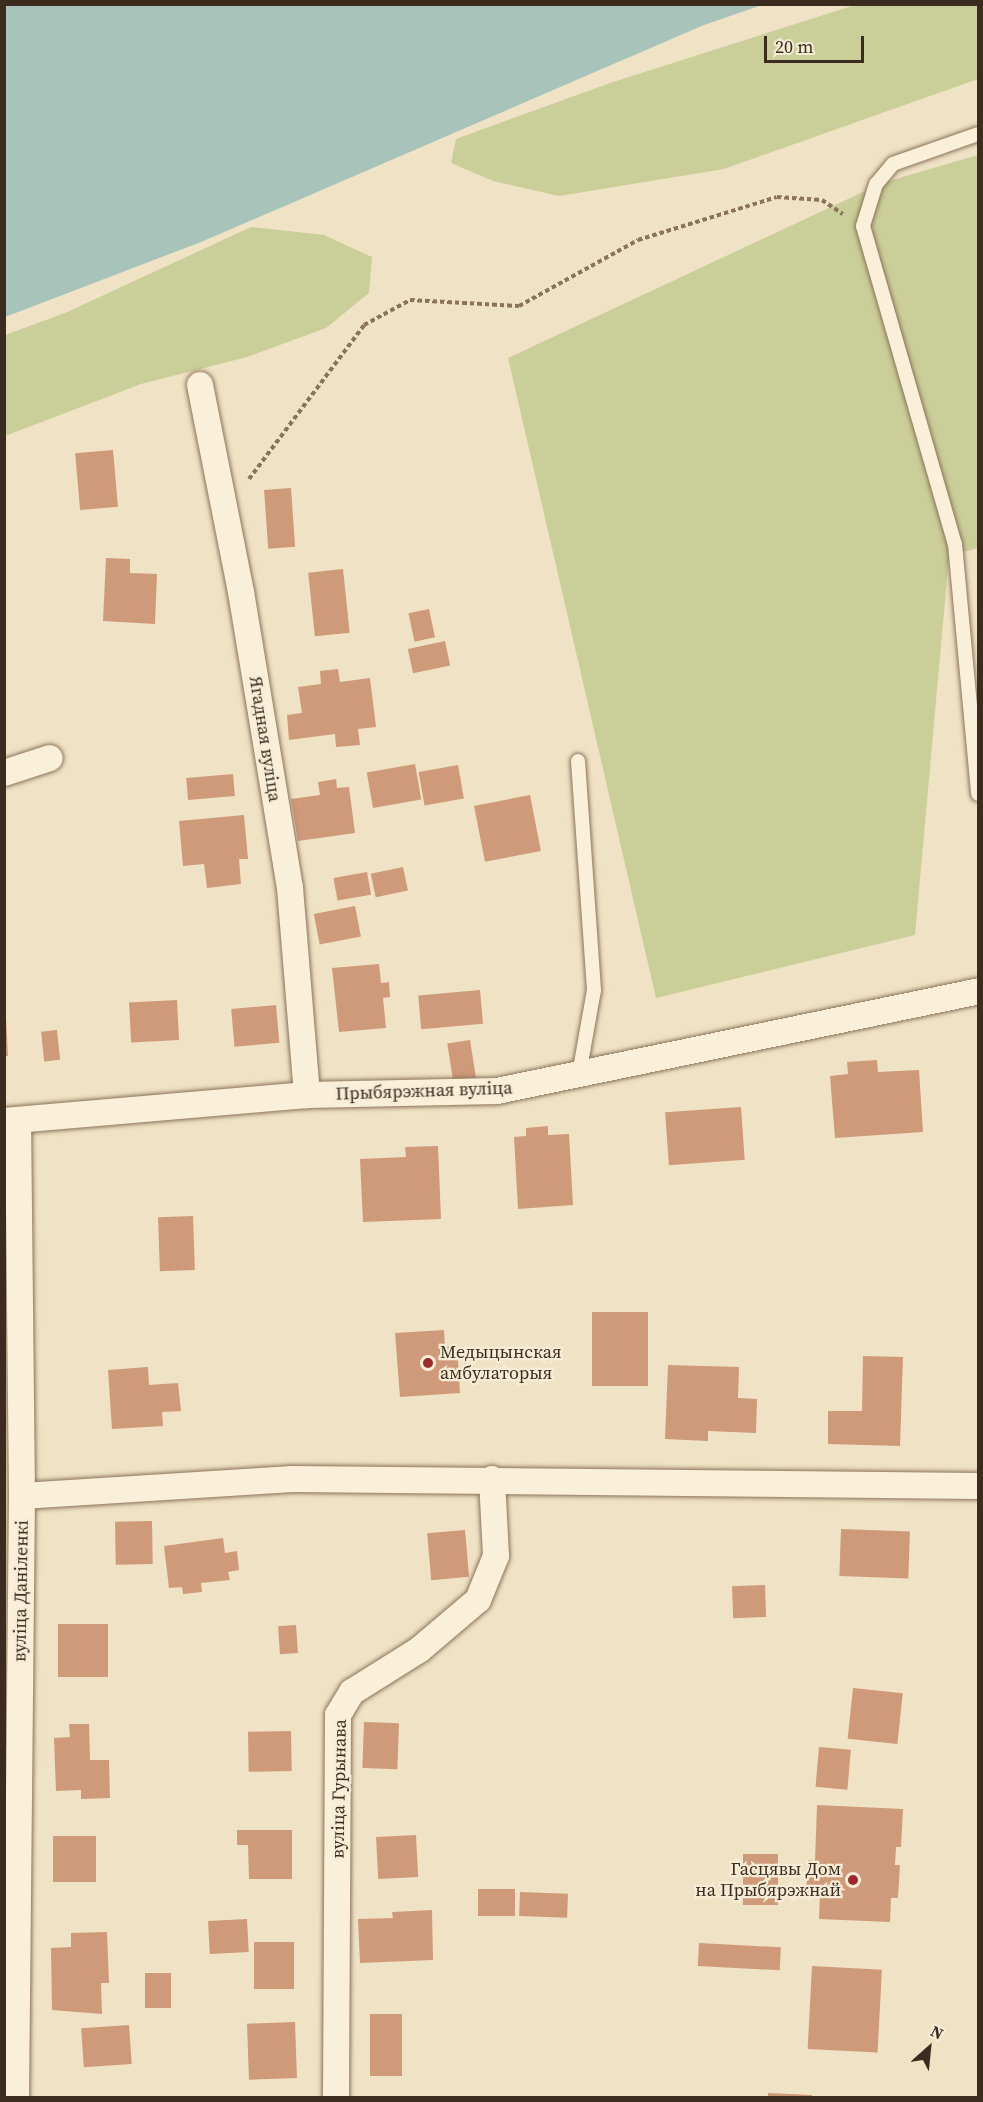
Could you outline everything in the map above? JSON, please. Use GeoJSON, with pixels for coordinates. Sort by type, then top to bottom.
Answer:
{"type":"FeatureCollection","features":[{"type":"Feature","properties":{"kind":"street","name":"Ягадная вуліца"},"geometry":{"type":"LineString","coordinates":[[200,385],[225,511],[290,888],[307,1095]]}},
{"type":"Feature","properties":{"kind":"street"},"geometry":{"type":"LineString","coordinates":[[4,772],[50,758]]}},
{"type":"Feature","properties":{"kind":"street","name":"Прыбярэжная вуліца"},"geometry":{"type":"LineString","coordinates":[[11,1120],[307,1095],[497,1091],[978,991]]}},
{"type":"Feature","properties":{"kind":"street","name":"вуліца Даніленкі"},"geometry":{"type":"LineString","coordinates":[[11,1120],[22,1496],[16,2097]]}},
{"type":"Feature","properties":{"kind":"street"},"geometry":{"type":"LineString","coordinates":[[22,1496],[292,1479],[492,1479],[978,1486]]}},
{"type":"Feature","properties":{"kind":"street","name":"вуліца Гурынава"},"geometry":{"type":"LineString","coordinates":[[336,2097],[338,1715],[352,1692],[419,1650],[478,1600],[496,1556],[492,1479]]}},
{"type":"Feature","properties":{"kind":"lane"},"geometry":{"type":"LineString","coordinates":[[978,134],[892,164],[876,184],[863,226],[955,544],[978,794]]}},
{"type":"Feature","properties":{"kind":"lane"},"geometry":{"type":"LineString","coordinates":[[578,761],[594,990],[579,1074]]}},
{"type":"Feature","properties":{"kind":"path"},"geometry":{"type":"LineString","coordinates":[[225,511],[364,325],[410,300],[519,306],[638,240],[777,197],[822,200],[863,226]]}},
{"type":"Feature","properties":{"kind":"green space"},"geometry":{"type":"Polygon","coordinates":[[[855,5],[978,5],[978,79],[724,169],[559,196],[493,181],[451,163],[456,139],[610,83],[855,5]]]}},
{"type":"Feature","properties":{"kind":"green space"},"geometry":{"type":"Polygon","coordinates":[[[978,155],[978,548],[949,556],[915,935],[656,998],[508,358],[882,183],[978,155]]]}},
{"type":"Feature","properties":{"kind":"green space"},"geometry":{"type":"Polygon","coordinates":[[[251,227],[324,235],[372,257],[369,293],[326,328],[247,357],[141,384],[5,436],[5,335],[65,313],[251,227]]]}},
{"type":"Feature","properties":{"kind":"water"},"geometry":{"type":"Polygon","coordinates":[[[5,4],[762,5],[704,25],[201,242],[5,317],[5,4]]]}},
{"type":"Feature","properties":{"kind":"building"},"geometry":{"type":"Polygon","coordinates":[[[113,450],[118,507],[80,510],[75,453],[113,450]]]}},
{"type":"Feature","properties":{"kind":"building"},"geometry":{"type":"Polygon","coordinates":[[[291,488],[295,547],[268,549],[264,490],[291,488]]]}},
{"type":"Feature","properties":{"kind":"building"},"geometry":{"type":"Polygon","coordinates":[[[106,558],[130,559],[130,573],[157,574],[155,624],[103,621],[106,558]]]}},
{"type":"Feature","properties":{"kind":"building"},"geometry":{"type":"Polygon","coordinates":[[[343,569],[350,633],[315,636],[308,573],[343,569]]]}},
{"type":"Feature","properties":{"kind":"building"},"geometry":{"type":"Polygon","coordinates":[[[429,609],[435,637],[414,642],[408,613],[429,609]]]}},
{"type":"Feature","properties":{"kind":"building"},"geometry":{"type":"Polygon","coordinates":[[[445,641],[450,665],[413,673],[408,649],[445,641]]]}},
{"type":"Feature","properties":{"kind":"building"},"geometry":{"type":"Polygon","coordinates":[[[338,669],[340,682],[370,678],[376,727],[358,729],[360,745],[336,747],[335,734],[289,740],[287,715],[302,713],[298,687],[321,684],[320,671],[338,669]]]}},
{"type":"Feature","properties":{"kind":"building"},"geometry":{"type":"Polygon","coordinates":[[[415,764],[421,799],[373,808],[367,773],[415,764]]]}},
{"type":"Feature","properties":{"kind":"building"},"geometry":{"type":"Polygon","coordinates":[[[458,765],[464,798],[425,805],[419,772],[458,765]]]}},
{"type":"Feature","properties":{"kind":"building"},"geometry":{"type":"Polygon","coordinates":[[[233,774],[235,796],[188,800],[186,778],[233,774]]]}},
{"type":"Feature","properties":{"kind":"building"},"geometry":{"type":"Polygon","coordinates":[[[336,779],[337,788],[349,787],[355,833],[298,841],[291,799],[320,795],[318,782],[336,779]]]}},
{"type":"Feature","properties":{"kind":"building"},"geometry":{"type":"Polygon","coordinates":[[[530,795],[541,851],[485,862],[474,806],[530,795]]]}},
{"type":"Feature","properties":{"kind":"building"},"geometry":{"type":"Polygon","coordinates":[[[244,815],[248,859],[239,859],[241,884],[207,888],[204,864],[183,866],[179,821],[244,815]]]}},
{"type":"Feature","properties":{"kind":"building"},"geometry":{"type":"Polygon","coordinates":[[[403,867],[408,890],[376,897],[371,874],[403,867]]]}},
{"type":"Feature","properties":{"kind":"building"},"geometry":{"type":"Polygon","coordinates":[[[367,872],[371,895],[338,901],[334,878],[367,872]]]}},
{"type":"Feature","properties":{"kind":"building"},"geometry":{"type":"Polygon","coordinates":[[[355,906],[361,936],[320,944],[314,914],[355,906]]]}},
{"type":"Feature","properties":{"kind":"building"},"geometry":{"type":"Polygon","coordinates":[[[379,964],[381,983],[389,982],[390,997],[383,998],[386,1028],[339,1032],[332,968],[379,964]]]}},
{"type":"Feature","properties":{"kind":"building"},"geometry":{"type":"Polygon","coordinates":[[[480,990],[483,1024],[421,1029],[418,995],[480,990]]]}},
{"type":"Feature","properties":{"kind":"building"},"geometry":{"type":"Polygon","coordinates":[[[177,1000],[179,1040],[131,1042],[129,1003],[177,1000]]]}},
{"type":"Feature","properties":{"kind":"building"},"geometry":{"type":"Polygon","coordinates":[[[276,1005],[279,1043],[234,1047],[231,1009],[276,1005]]]}},
{"type":"Feature","properties":{"kind":"building"},"geometry":{"type":"Polygon","coordinates":[[[4,1018],[6,1018],[8,1056],[4,1056],[4,1018]]]}},
{"type":"Feature","properties":{"kind":"building"},"geometry":{"type":"Polygon","coordinates":[[[57,1030],[60,1060],[44,1062],[41,1032],[57,1030]]]}},
{"type":"Feature","properties":{"kind":"building"},"geometry":{"type":"Polygon","coordinates":[[[470,1040],[476,1078],[453,1081],[447,1044],[470,1040]]]}},
{"type":"Feature","properties":{"kind":"building"},"geometry":{"type":"Polygon","coordinates":[[[877,1060],[878,1072],[919,1070],[923,1132],[835,1138],[830,1076],[848,1074],[847,1062],[877,1060]]]}},
{"type":"Feature","properties":{"kind":"building"},"geometry":{"type":"Polygon","coordinates":[[[741,1107],[745,1160],[669,1165],[665,1112],[741,1107]]]}},
{"type":"Feature","properties":{"kind":"building"},"geometry":{"type":"Polygon","coordinates":[[[548,1126],[548,1135],[569,1134],[573,1205],[518,1209],[514,1137],[526,1136],[526,1128],[548,1126]]]}},
{"type":"Feature","properties":{"kind":"building"},"geometry":{"type":"Polygon","coordinates":[[[438,1146],[441,1219],[363,1222],[360,1159],[406,1157],[405,1147],[438,1146]]]}},
{"type":"Feature","properties":{"kind":"building"},"geometry":{"type":"Polygon","coordinates":[[[193,1216],[195,1270],[160,1271],[158,1217],[193,1216]]]}},
{"type":"Feature","properties":{"kind":"building"},"geometry":{"type":"Polygon","coordinates":[[[592,1312],[648,1312],[648,1386],[592,1386],[592,1312]]]}},
{"type":"Feature","properties":{"kind":"building","name":"Медыцынская амбулаторыя"},"geometry":{"type":"Polygon","coordinates":[[[444,1330],[445,1347],[457,1346],[460,1393],[400,1397],[395,1333],[444,1330]]]}},
{"type":"Feature","properties":{"kind":"building"},"geometry":{"type":"Polygon","coordinates":[[[863,1356],[903,1357],[900,1446],[828,1444],[828,1411],[862,1411],[863,1356]]]}},
{"type":"Feature","properties":{"kind":"building"},"geometry":{"type":"Polygon","coordinates":[[[668,1365],[739,1367],[738,1398],[757,1399],[756,1433],[708,1431],[708,1441],[665,1439],[668,1365]]]}},
{"type":"Feature","properties":{"kind":"building"},"geometry":{"type":"Polygon","coordinates":[[[148,1367],[149,1385],[178,1383],[181,1411],[162,1412],[163,1426],[112,1429],[108,1370],[148,1367]]]}},
{"type":"Feature","properties":{"kind":"building"},"geometry":{"type":"Polygon","coordinates":[[[152,1521],[153,1564],[116,1565],[115,1522],[152,1521]]]}},
{"type":"Feature","properties":{"kind":"building"},"geometry":{"type":"Polygon","coordinates":[[[841,1529],[910,1531],[908,1578],[839,1576],[841,1529]]]}},
{"type":"Feature","properties":{"kind":"building"},"geometry":{"type":"Polygon","coordinates":[[[465,1530],[469,1577],[431,1580],[427,1533],[465,1530]]]}},
{"type":"Feature","properties":{"kind":"building"},"geometry":{"type":"Polygon","coordinates":[[[223,1538],[225,1553],[237,1551],[239,1570],[228,1572],[230,1580],[201,1583],[202,1592],[183,1594],[182,1587],[169,1588],[164,1546],[223,1538]]]}},
{"type":"Feature","properties":{"kind":"building"},"geometry":{"type":"Polygon","coordinates":[[[765,1585],[766,1617],[733,1618],[732,1586],[765,1585]]]}},
{"type":"Feature","properties":{"kind":"building"},"geometry":{"type":"Polygon","coordinates":[[[58,1624],[108,1624],[108,1677],[58,1677],[58,1624]]]}},
{"type":"Feature","properties":{"kind":"building"},"geometry":{"type":"Polygon","coordinates":[[[296,1625],[298,1653],[280,1654],[278,1626],[296,1625]]]}},
{"type":"Feature","properties":{"kind":"building"},"geometry":{"type":"Polygon","coordinates":[[[853,1688],[903,1693],[897,1744],[848,1739],[853,1688]]]}},
{"type":"Feature","properties":{"kind":"building"},"geometry":{"type":"Polygon","coordinates":[[[364,1722],[399,1723],[397,1769],[362,1768],[364,1722]]]}},
{"type":"Feature","properties":{"kind":"building"},"geometry":{"type":"Polygon","coordinates":[[[69,1724],[89,1724],[90,1760],[109,1760],[110,1798],[81,1799],[81,1790],[56,1791],[54,1738],[70,1737],[69,1724]]]}},
{"type":"Feature","properties":{"kind":"building"},"geometry":{"type":"Polygon","coordinates":[[[291,1731],[292,1771],[249,1772],[248,1732],[291,1731]]]}},
{"type":"Feature","properties":{"kind":"building"},"geometry":{"type":"Polygon","coordinates":[[[819,1747],[851,1750],[847,1790],[816,1787],[819,1747]]]}},
{"type":"Feature","properties":{"kind":"building","name":"Гасцявы Дом на Прыбярэжнай"},"geometry":{"type":"Polygon","coordinates":[[[817,1805],[903,1809],[901,1847],[896,1847],[895,1865],[900,1865],[898,1898],[891,1898],[890,1922],[819,1919],[820,1894],[806,1894],[808,1860],[815,1861],[817,1805]]]}},
{"type":"Feature","properties":{"kind":"building"},"geometry":{"type":"Polygon","coordinates":[[[237,1830],[292,1830],[292,1879],[249,1879],[248,1845],[237,1845],[237,1830]]]}},
{"type":"Feature","properties":{"kind":"building"},"geometry":{"type":"Polygon","coordinates":[[[416,1835],[418,1877],[378,1879],[376,1837],[416,1835]]]}},
{"type":"Feature","properties":{"kind":"building"},"geometry":{"type":"Polygon","coordinates":[[[53,1836],[96,1836],[96,1882],[53,1882],[53,1836]]]}},
{"type":"Feature","properties":{"kind":"building"},"geometry":{"type":"Polygon","coordinates":[[[743,1854],[778,1854],[778,1905],[743,1905],[743,1854]]]}},
{"type":"Feature","properties":{"kind":"building"},"geometry":{"type":"Polygon","coordinates":[[[478,1889],[515,1889],[515,1916],[478,1916],[478,1889]]]}},
{"type":"Feature","properties":{"kind":"building"},"geometry":{"type":"Polygon","coordinates":[[[520,1892],[568,1894],[567,1918],[519,1916],[520,1892]]]}},
{"type":"Feature","properties":{"kind":"building"},"geometry":{"type":"Polygon","coordinates":[[[432,1910],[433,1960],[360,1963],[358,1919],[393,1918],[392,1912],[432,1910]]]}},
{"type":"Feature","properties":{"kind":"building"},"geometry":{"type":"Polygon","coordinates":[[[247,1919],[249,1952],[210,1954],[208,1921],[247,1919]]]}},
{"type":"Feature","properties":{"kind":"building"},"geometry":{"type":"Polygon","coordinates":[[[107,1932],[109,1983],[101,1983],[102,2014],[52,2010],[51,1948],[71,1947],[71,1933],[107,1932]]]}},
{"type":"Feature","properties":{"kind":"building"},"geometry":{"type":"Polygon","coordinates":[[[254,1942],[294,1942],[294,1989],[254,1989],[254,1942]]]}},
{"type":"Feature","properties":{"kind":"building"},"geometry":{"type":"Polygon","coordinates":[[[699,1943],[781,1947],[780,1970],[698,1966],[699,1943]]]}},
{"type":"Feature","properties":{"kind":"building"},"geometry":{"type":"Polygon","coordinates":[[[812,1966],[882,1970],[878,2053],[808,2049],[812,1966]]]}},
{"type":"Feature","properties":{"kind":"building"},"geometry":{"type":"Polygon","coordinates":[[[145,1973],[171,1973],[171,2008],[145,2008],[145,1973]]]}},
{"type":"Feature","properties":{"kind":"building"},"geometry":{"type":"Polygon","coordinates":[[[370,2014],[402,2014],[402,2076],[370,2076],[370,2014]]]}},
{"type":"Feature","properties":{"kind":"building"},"geometry":{"type":"Polygon","coordinates":[[[295,2022],[297,2078],[249,2080],[247,2024],[295,2022]]]}},
{"type":"Feature","properties":{"kind":"building"},"geometry":{"type":"Polygon","coordinates":[[[129,2025],[132,2064],[84,2067],[81,2028],[129,2025]]]}},
{"type":"Feature","properties":{"kind":"building"},"geometry":{"type":"Polygon","coordinates":[[[768,2093],[812,2095],[812,2098],[768,2098],[768,2093]]]}},
{"type":"Feature","properties":{"kind":"place","name":"Медыцынская амбулаторыя"},"geometry":{"type":"Point","coordinates":[428,1363]}},
{"type":"Feature","properties":{"kind":"place","name":"Гасцявы Дом на Прыбярэжнай"},"geometry":{"type":"Point","coordinates":[853,1880]}}]}
